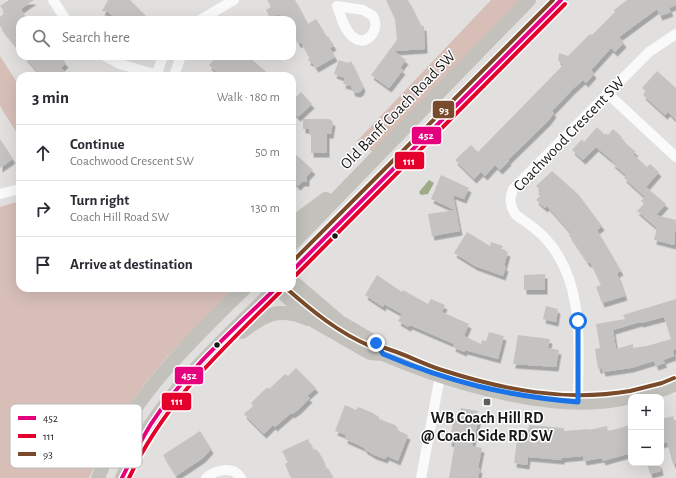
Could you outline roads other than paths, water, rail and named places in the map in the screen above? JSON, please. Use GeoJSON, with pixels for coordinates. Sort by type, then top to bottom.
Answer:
{"type":"FeatureCollection","features":[{"type":"Feature","properties":{"kind":"main road","name":"Old Banff Coach Road SW"},"geometry":{"type":"LineString","coordinates":[[296,240],[528,0]]}},
{"type":"Feature","properties":{"kind":"main road"},"geometry":{"type":"LineString","coordinates":[[296,267],[561,0]]}},
{"type":"Feature","properties":{"kind":"main road"},"geometry":{"type":"LineString","coordinates":[[296,221],[360,173]]}},
{"type":"Feature","properties":{"kind":"main road"},"geometry":{"type":"LineString","coordinates":[[296,284],[340,322],[376,343],[383,354]]}},
{"type":"Feature","properties":{"kind":"main road"},"geometry":{"type":"LineString","coordinates":[[138,404],[181,352],[241,292]]}},
{"type":"Feature","properties":{"kind":"main road"},"geometry":{"type":"LineString","coordinates":[[142,436],[158,411],[174,391],[272,292]]}},
{"type":"Feature","properties":{"kind":"main road"},"geometry":{"type":"LineString","coordinates":[[281,292],[314,321]]}},
{"type":"Feature","properties":{"kind":"main road"},"geometry":{"type":"LineString","coordinates":[[203,362],[265,316],[282,312],[295,313],[314,321],[362,349],[383,354],[440,376],[492,391],[578,402],[628,397]]}},
{"type":"Feature","properties":{"kind":"main road"},"geometry":{"type":"LineString","coordinates":[[643,394],[664,389],[676,384]]}},
{"type":"Feature","properties":{"kind":"main road"},"geometry":{"type":"LineString","coordinates":[[98,478],[102,468]]}},
{"type":"Feature","properties":{"kind":"main road"},"geometry":{"type":"LineString","coordinates":[[122,478],[127,468]]}},
{"type":"Feature","properties":{"kind":"street"},"geometry":{"type":"LineString","coordinates":[[53,0],[63,16]]}},
{"type":"Feature","properties":{"kind":"street"},"geometry":{"type":"LineString","coordinates":[[211,16],[234,0]]}},
{"type":"Feature","properties":{"kind":"street","name":"Coachwood Crescent SW"},"geometry":{"type":"LineString","coordinates":[[578,402],[578,321],[572,286],[562,261],[545,238],[516,215],[510,199],[513,189],[607,93],[649,52],[676,34]]}},
{"type":"Feature","properties":{"kind":"street"},"geometry":{"type":"LineString","coordinates":[[112,60],[145,72]]}},
{"type":"Feature","properties":{"kind":"street"},"geometry":{"type":"LineString","coordinates":[[159,72],[162,60]]}},
{"type":"Feature","properties":{"kind":"street"},"geometry":{"type":"LineString","coordinates":[[176,72],[180,60]]}},
{"type":"Feature","properties":{"kind":"street"},"geometry":{"type":"LineString","coordinates":[[607,93],[676,157]]}},
{"type":"Feature","properties":{"kind":"street"},"geometry":{"type":"LineString","coordinates":[[0,194],[16,190]]}},
{"type":"Feature","properties":{"kind":"street"},"geometry":{"type":"LineString","coordinates":[[421,478],[440,376]]}},
{"type":"Feature","properties":{"kind":"street"},"geometry":{"type":"LineString","coordinates":[[206,478],[218,470],[230,471],[241,478]]}},
{"type":"Feature","properties":{"kind":"place","name":"WB Coach Hill RD @ Coach Side RD SW"},"geometry":{"type":"Point","coordinates":[487,402]}}]}
